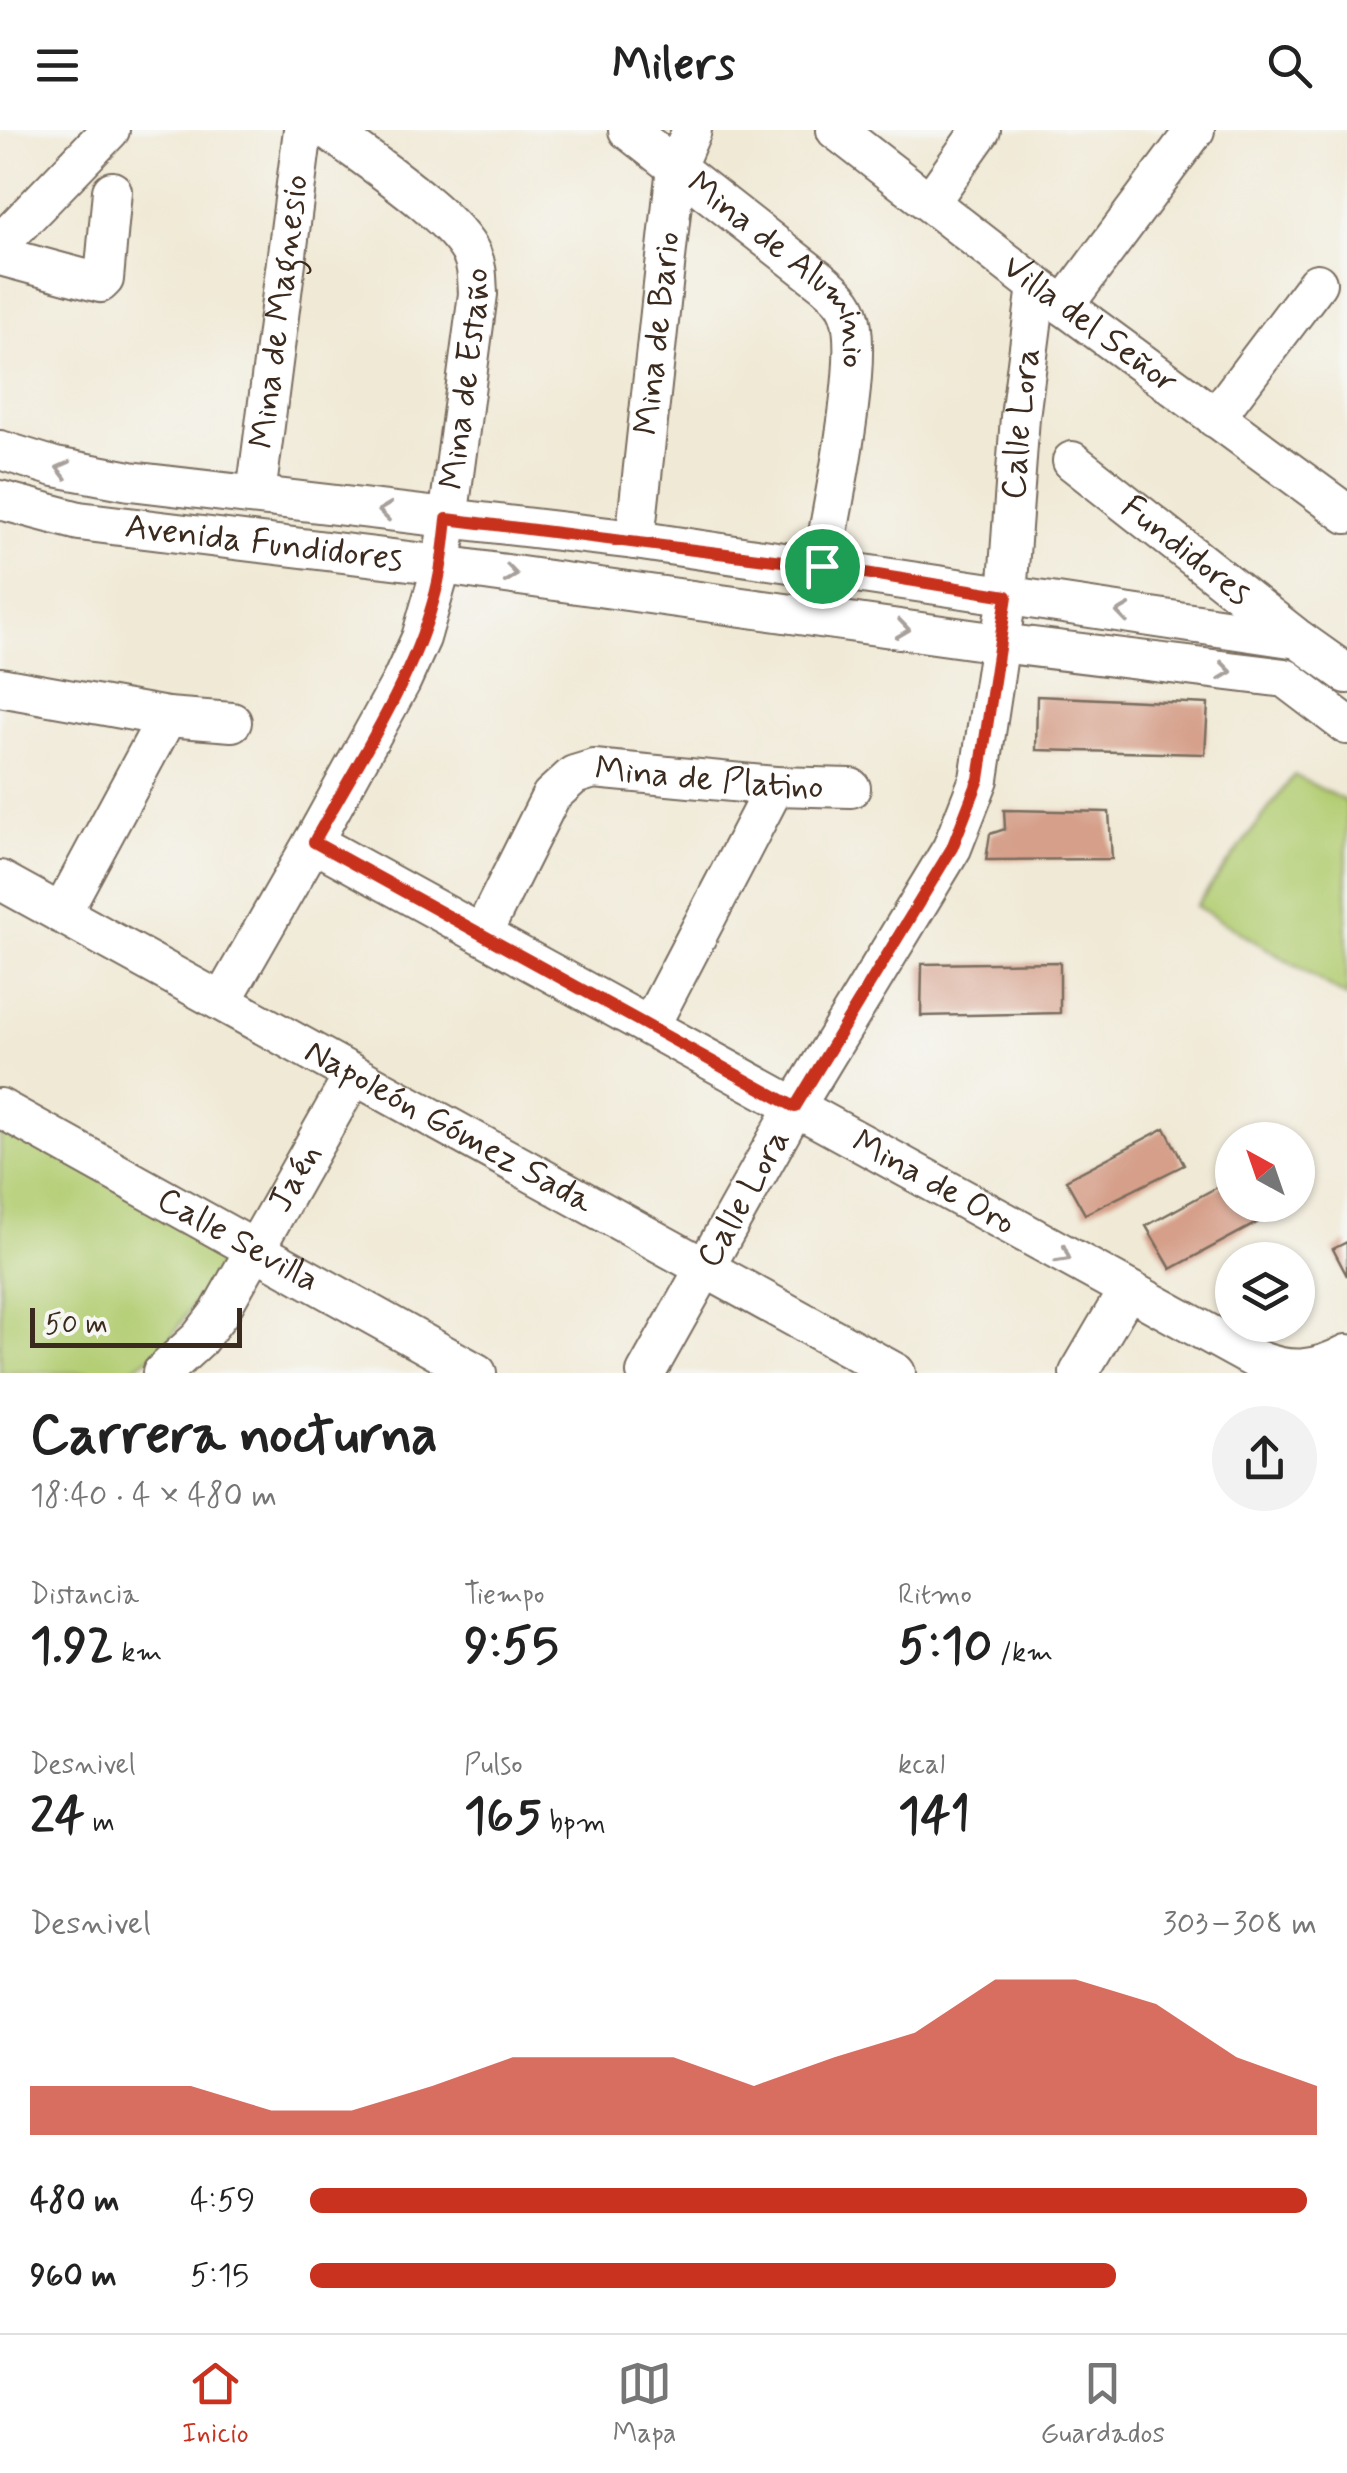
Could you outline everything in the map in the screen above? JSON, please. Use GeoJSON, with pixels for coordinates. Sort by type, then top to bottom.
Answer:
{"type":"FeatureCollection","features":[{"type":"Feature","properties":{"kind":"street"},"geometry":{"type":"LineString","coordinates":[[0,244],[110,130]]}},
{"type":"Feature","properties":{"kind":"street","name":"Mina de Magnesio"},"geometry":{"type":"LineString","coordinates":[[256,495],[303,130]]}},
{"type":"Feature","properties":{"kind":"street","name":"Mina de Estaño"},"geometry":{"type":"LineString","coordinates":[[222,1002],[314,842],[422,638],[442,565],[478,294],[472,254],[434,212],[328,130]]}},
{"type":"Feature","properties":{"kind":"street","name":"Mina de Aluminio"},"geometry":{"type":"LineString","coordinates":[[628,130],[826,284],[849,312],[854,342],[851,383],[822,566]]}},
{"type":"Feature","properties":{"kind":"street","name":"Mina de Bario"},"geometry":{"type":"LineString","coordinates":[[636,540],[676,168],[692,130]]}},
{"type":"Feature","properties":{"kind":"street","name":"Villa del Señor"},"geometry":{"type":"LineString","coordinates":[[836,130],[1051,296],[1347,514]]}},
{"type":"Feature","properties":{"kind":"street"},"geometry":{"type":"LineString","coordinates":[[930,202],[981,130]]}},
{"type":"Feature","properties":{"kind":"street"},"geometry":{"type":"LineString","coordinates":[[1051,296],[1195,130]]}},
{"type":"Feature","properties":{"kind":"street"},"geometry":{"type":"LineString","coordinates":[[0,256],[95,284],[104,279],[112,190]]}},
{"type":"Feature","properties":{"kind":"street"},"geometry":{"type":"LineString","coordinates":[[1215,418],[1316,283]]}},
{"type":"Feature","properties":{"kind":"street","name":"Calle Lora"},"geometry":{"type":"LineString","coordinates":[[646,1373],[795,1107],[952,848],[968,813],[979,779],[1007,596],[1020,417],[1051,296]]}},
{"type":"Feature","properties":{"kind":"street","name":"Avenida Fundidores"},"geometry":{"type":"LineString","coordinates":[[0,450],[95,476],[636,540],[1298,638],[1347,674]]}},
{"type":"Feature","properties":{"kind":"street","name":"Fundidores"},"geometry":{"type":"LineString","coordinates":[[1072,461],[1298,638]]}},
{"type":"Feature","properties":{"kind":"street","name":"Avenida Fundidores"},"geometry":{"type":"LineString","coordinates":[[0,500],[94,523],[442,565],[999,643],[1285,678],[1347,724]]}},
{"type":"Feature","properties":{"kind":"street"},"geometry":{"type":"LineString","coordinates":[[1285,678],[1298,638],[1347,646]]}},
{"type":"Feature","properties":{"kind":"street"},"geometry":{"type":"LineString","coordinates":[[0,687],[167,717],[232,722]]}},
{"type":"Feature","properties":{"kind":"street"},"geometry":{"type":"LineString","coordinates":[[62,914],[167,717]]}},
{"type":"Feature","properties":{"kind":"street","name":"Mina de Platino"},"geometry":{"type":"LineString","coordinates":[[482,934],[551,796],[574,774],[615,769],[774,786],[852,788]]}},
{"type":"Feature","properties":{"kind":"street"},"geometry":{"type":"LineString","coordinates":[[650,1026],[774,786]]}},
{"type":"Feature","properties":{"kind":"street","name":"Mina de Oro"},"geometry":{"type":"LineString","coordinates":[[314,842],[1127,1291],[1280,1370],[1306,1371],[1347,1354]]}},
{"type":"Feature","properties":{"kind":"street","name":"Napoleón Gómez Sada"},"geometry":{"type":"LineString","coordinates":[[0,880],[896,1373]]}},
{"type":"Feature","properties":{"kind":"street","name":"Jaén"},"geometry":{"type":"LineString","coordinates":[[162,1373],[198,1340],[219,1313],[354,1076]]}},
{"type":"Feature","properties":{"kind":"street","name":"Calle Sevilla"},"geometry":{"type":"LineString","coordinates":[[0,1108],[254,1250],[423,1360],[477,1373]]}},
{"type":"Feature","properties":{"kind":"street"},"geometry":{"type":"LineString","coordinates":[[1079,1373],[1127,1291]]}},
{"type":"Feature","properties":{"kind":"green space"},"geometry":{"type":"Polygon","coordinates":[[[1294,775],[1347,802],[1347,997],[1196,906],[1294,775]]]}},
{"type":"Feature","properties":{"kind":"green space"},"geometry":{"type":"Polygon","coordinates":[[[0,1124],[216,1242],[222,1261],[166,1345],[128,1373],[0,1373],[0,1124]]]}},
{"type":"Feature","properties":{"kind":"building"},"geometry":{"type":"Polygon","coordinates":[[[1037,696],[1208,704],[1205,754],[1036,750],[1037,696]]]}},
{"type":"Feature","properties":{"kind":"building"},"geometry":{"type":"Polygon","coordinates":[[[1004,810],[1109,812],[1112,859],[986,860],[990,834],[1005,829],[1004,810]]]}},
{"type":"Feature","properties":{"kind":"building"},"geometry":{"type":"Polygon","coordinates":[[[1060,962],[1060,1013],[921,1016],[922,964],[1060,962]]]}},
{"type":"Feature","properties":{"kind":"building"},"geometry":{"type":"Polygon","coordinates":[[[1165,1128],[1184,1165],[1085,1214],[1066,1180],[1165,1128]]]}},
{"type":"Feature","properties":{"kind":"building"},"geometry":{"type":"Polygon","coordinates":[[[1215,1188],[1215,1222],[1258,1222],[1171,1269],[1146,1226],[1215,1188]]]}},
{"type":"Feature","properties":{"kind":"building"},"geometry":{"type":"Polygon","coordinates":[[[1347,1242],[1347,1276],[1333,1249],[1347,1242]]]}},
{"type":"Feature","properties":{"kind":"route"},"geometry":{"type":"LineString","coordinates":[[447,519],[822,566],[1007,596],[979,779],[968,813],[952,848],[795,1107],[314,842],[422,638],[442,565],[447,519]]}}]}
